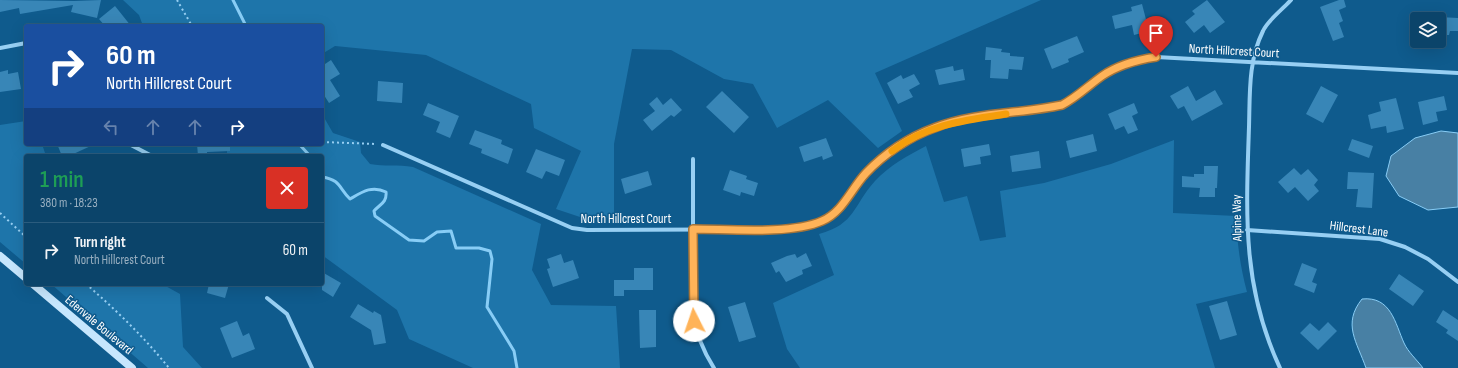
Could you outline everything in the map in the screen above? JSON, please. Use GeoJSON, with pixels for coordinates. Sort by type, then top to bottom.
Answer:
{"type":"FeatureCollection","features":[{"type":"Feature","properties":{"kind":"street","name":"Alpine Way"},"geometry":{"type":"LineString","coordinates":[[1280,368],[1271,348],[1261,315],[1253,280],[1247,230],[1246,195],[1252,62],[1263,30],[1291,0]]}},
{"type":"Feature","properties":{"kind":"street"},"geometry":{"type":"LineString","coordinates":[[0,48],[24,44]]}},
{"type":"Feature","properties":{"kind":"street","name":"North Hillcrest Court"},"geometry":{"type":"LineString","coordinates":[[383,144],[572,228],[587,230],[794,228],[823,221],[835,212],[866,173],[896,148],[911,139],[934,128],[963,120],[1062,105],[1075,98],[1101,77],[1118,66],[1136,60],[1156,57],[1458,73]]}},
{"type":"Feature","properties":{"kind":"street"},"geometry":{"type":"LineString","coordinates":[[132,146],[148,154]]}},
{"type":"Feature","properties":{"kind":"street"},"geometry":{"type":"LineString","coordinates":[[693,159],[695,324],[701,344],[714,368]]}},
{"type":"Feature","properties":{"kind":"street","name":"Hillcrest Lane"},"geometry":{"type":"LineString","coordinates":[[1247,230],[1380,239],[1404,247],[1428,259],[1458,282]]}},
{"type":"Feature","properties":{"kind":"street"},"geometry":{"type":"LineString","coordinates":[[0,256],[24,276]]}},
{"type":"Feature","properties":{"kind":"street","name":"Edenvale Boulevard"},"geometry":{"type":"LineString","coordinates":[[35,286],[132,368]]}},
{"type":"Feature","properties":{"kind":"street"},"geometry":{"type":"LineString","coordinates":[[266,298],[288,314],[312,368]]}},
{"type":"Feature","properties":{"kind":"path"},"geometry":{"type":"LineString","coordinates":[[177,0],[191,24]]}},
{"type":"Feature","properties":{"kind":"path"},"geometry":{"type":"LineString","coordinates":[[324,142],[383,144]]}},
{"type":"Feature","properties":{"kind":"path"},"geometry":{"type":"LineString","coordinates":[[0,213],[24,235]]}},
{"type":"Feature","properties":{"kind":"path"},"geometry":{"type":"LineString","coordinates":[[88,286],[115,309],[152,346],[169,368]]}},
{"type":"Feature","properties":{"kind":"shaded area"},"geometry":{"type":"Polygon","coordinates":[[[123,0],[1041,0],[875,73],[902,131],[878,148],[828,100],[777,128],[753,84],[724,79],[671,50],[632,49],[614,144],[614,218],[583,218],[556,209],[581,151],[534,128],[531,104],[426,55],[335,46],[324,53],[324,24],[142,24],[139,15],[123,0]]]}},
{"type":"Feature","properties":{"kind":"shaded area"},"geometry":{"type":"Polygon","coordinates":[[[324,117],[333,133],[360,142],[361,153],[370,164],[413,167],[541,224],[532,270],[551,305],[616,306],[620,368],[473,368],[409,339],[397,310],[324,256],[324,154],[227,154],[227,146],[324,146],[324,117]]]}},
{"type":"Feature","properties":{"kind":"shaded area"},"geometry":{"type":"Polygon","coordinates":[[[24,121],[24,146],[43,146],[45,154],[24,154],[24,262],[0,242],[0,125],[24,121]]]}},
{"type":"Feature","properties":{"kind":"shaded area"},"geometry":{"type":"Polygon","coordinates":[[[1441,131],[1458,133],[1458,207],[1428,210],[1399,196],[1386,176],[1391,156],[1415,138],[1441,131]]]}},
{"type":"Feature","properties":{"kind":"shaded area"},"geometry":{"type":"Polygon","coordinates":[[[1174,140],[1173,213],[1236,216],[1239,254],[1247,292],[1196,304],[1215,368],[800,368],[787,349],[773,303],[834,275],[819,234],[840,225],[853,213],[868,190],[881,175],[899,161],[926,146],[944,202],[967,196],[980,241],[1006,237],[1000,191],[1044,183],[1111,164],[1174,140]]]}},
{"type":"Feature","properties":{"kind":"shaded area"},"geometry":{"type":"Polygon","coordinates":[[[53,286],[166,286],[180,294],[183,347],[202,368],[148,368],[53,286]]]}},
{"type":"Feature","properties":{"kind":"shaded area"},"geometry":{"type":"Polygon","coordinates":[[[1362,299],[1372,299],[1386,306],[1394,319],[1410,353],[1423,368],[1366,368],[1353,333],[1352,325],[1356,308],[1362,299]]]}},
{"type":"Feature","properties":{"kind":"building"},"geometry":{"type":"Polygon","coordinates":[[[0,0],[101,0],[97,18],[71,12],[73,5],[20,14],[19,8],[0,12],[0,0]]]}},
{"type":"Feature","properties":{"kind":"building"},"geometry":{"type":"Polygon","coordinates":[[[1207,0],[1225,22],[1210,33],[1204,25],[1194,33],[1185,22],[1195,14],[1192,11],[1207,0]]]}},
{"type":"Feature","properties":{"kind":"building"},"geometry":{"type":"Polygon","coordinates":[[[1339,0],[1344,0],[1346,7],[1339,10],[1343,21],[1339,23],[1344,37],[1333,41],[1320,7],[1339,0]]]}},
{"type":"Feature","properties":{"kind":"building"},"geometry":{"type":"Polygon","coordinates":[[[1142,4],[1149,31],[1134,35],[1132,25],[1115,29],[1112,16],[1132,11],[1131,7],[1142,4]]]}},
{"type":"Feature","properties":{"kind":"building"},"geometry":{"type":"Polygon","coordinates":[[[115,6],[129,24],[103,24],[99,19],[115,6]]]}},
{"type":"Feature","properties":{"kind":"building"},"geometry":{"type":"Polygon","coordinates":[[[1446,17],[1458,18],[1458,31],[1450,31],[1449,35],[1446,35],[1446,17]]]}},
{"type":"Feature","properties":{"kind":"building"},"geometry":{"type":"Polygon","coordinates":[[[1077,36],[1084,52],[1068,59],[1069,62],[1052,69],[1044,49],[1077,36]]]}},
{"type":"Feature","properties":{"kind":"building"},"geometry":{"type":"Polygon","coordinates":[[[986,47],[1002,49],[1001,52],[1010,53],[1010,56],[1024,57],[1022,70],[1009,69],[1008,79],[990,78],[991,60],[985,60],[986,47]]]}},
{"type":"Feature","properties":{"kind":"building"},"geometry":{"type":"Polygon","coordinates":[[[331,60],[340,74],[330,80],[340,96],[329,103],[324,95],[324,65],[331,60]]]}},
{"type":"Feature","properties":{"kind":"building"},"geometry":{"type":"Polygon","coordinates":[[[953,66],[954,71],[963,69],[965,80],[939,85],[935,70],[953,66]]]}},
{"type":"Feature","properties":{"kind":"building"},"geometry":{"type":"Polygon","coordinates":[[[8,70],[8,74],[18,72],[21,89],[0,92],[0,72],[8,70]]]}},
{"type":"Feature","properties":{"kind":"building"},"geometry":{"type":"Polygon","coordinates":[[[914,74],[920,84],[909,90],[913,97],[898,104],[887,83],[901,75],[903,79],[914,74]]]}},
{"type":"Feature","properties":{"kind":"building"},"geometry":{"type":"Polygon","coordinates":[[[378,81],[403,83],[402,103],[377,101],[378,81]]]}},
{"type":"Feature","properties":{"kind":"building"},"geometry":{"type":"Polygon","coordinates":[[[1188,86],[1196,101],[1215,90],[1223,104],[1192,121],[1184,106],[1178,109],[1170,96],[1188,86]]]}},
{"type":"Feature","properties":{"kind":"building"},"geometry":{"type":"Polygon","coordinates":[[[1321,86],[1338,95],[1323,123],[1306,114],[1321,86]]]}},
{"type":"Feature","properties":{"kind":"building"},"geometry":{"type":"Polygon","coordinates":[[[722,91],[749,117],[734,133],[706,107],[722,91]]]}},
{"type":"Feature","properties":{"kind":"building"},"geometry":{"type":"Polygon","coordinates":[[[1444,96],[1447,110],[1436,112],[1438,121],[1423,125],[1418,102],[1444,96]]]}},
{"type":"Feature","properties":{"kind":"building"},"geometry":{"type":"Polygon","coordinates":[[[657,97],[663,105],[671,98],[682,110],[674,117],[671,115],[652,131],[643,120],[655,111],[649,104],[657,97]]]}},
{"type":"Feature","properties":{"kind":"building"},"geometry":{"type":"Polygon","coordinates":[[[1396,98],[1404,129],[1387,133],[1386,126],[1371,129],[1368,115],[1381,111],[1379,102],[1396,98]]]}},
{"type":"Feature","properties":{"kind":"building"},"geometry":{"type":"Polygon","coordinates":[[[428,103],[459,116],[450,138],[436,132],[440,122],[423,115],[428,103]]]}},
{"type":"Feature","properties":{"kind":"building"},"geometry":{"type":"Polygon","coordinates":[[[1134,103],[1138,113],[1132,116],[1138,130],[1128,134],[1124,126],[1115,130],[1108,114],[1134,103]]]}},
{"type":"Feature","properties":{"kind":"building"},"geometry":{"type":"Polygon","coordinates":[[[475,130],[502,140],[501,144],[513,149],[508,164],[481,153],[482,149],[469,144],[475,130]]]}},
{"type":"Feature","properties":{"kind":"building"},"geometry":{"type":"Polygon","coordinates":[[[1093,134],[1097,151],[1070,158],[1066,141],[1093,134]]]}},
{"type":"Feature","properties":{"kind":"building"},"geometry":{"type":"Polygon","coordinates":[[[826,138],[833,156],[823,160],[822,156],[804,162],[799,147],[826,138]]]}},
{"type":"Feature","properties":{"kind":"building"},"geometry":{"type":"Polygon","coordinates":[[[1352,139],[1373,146],[1369,158],[1348,150],[1352,139]]]}},
{"type":"Feature","properties":{"kind":"building"},"geometry":{"type":"Polygon","coordinates":[[[989,144],[991,155],[980,157],[981,164],[964,167],[961,149],[989,144]]]}},
{"type":"Feature","properties":{"kind":"building"},"geometry":{"type":"Polygon","coordinates":[[[58,146],[91,146],[73,154],[61,154],[58,146]]]}},
{"type":"Feature","properties":{"kind":"building"},"geometry":{"type":"Polygon","coordinates":[[[197,146],[230,146],[230,151],[198,154],[197,146]]]}},
{"type":"Feature","properties":{"kind":"building"},"geometry":{"type":"Polygon","coordinates":[[[536,149],[565,160],[559,176],[546,171],[542,179],[526,172],[536,149]]]}},
{"type":"Feature","properties":{"kind":"building"},"geometry":{"type":"Polygon","coordinates":[[[1039,151],[1041,168],[1012,172],[1010,156],[1039,151]]]}},
{"type":"Feature","properties":{"kind":"building"},"geometry":{"type":"Polygon","coordinates":[[[1204,166],[1218,166],[1215,197],[1199,197],[1200,188],[1182,187],[1182,176],[1194,177],[1194,174],[1204,174],[1204,166]]]}},
{"type":"Feature","properties":{"kind":"building"},"geometry":{"type":"Polygon","coordinates":[[[1294,168],[1301,175],[1308,169],[1318,180],[1314,185],[1319,191],[1308,201],[1295,187],[1288,193],[1278,182],[1294,168]]]}},
{"type":"Feature","properties":{"kind":"building"},"geometry":{"type":"Polygon","coordinates":[[[730,170],[747,176],[746,179],[758,183],[754,196],[741,192],[740,196],[723,190],[730,170]]]}},
{"type":"Feature","properties":{"kind":"building"},"geometry":{"type":"Polygon","coordinates":[[[648,171],[652,185],[625,194],[621,179],[648,171]]]}},
{"type":"Feature","properties":{"kind":"building"},"geometry":{"type":"Polygon","coordinates":[[[1348,172],[1374,173],[1372,208],[1356,207],[1358,189],[1347,189],[1348,172]]]}},
{"type":"Feature","properties":{"kind":"building"},"geometry":{"type":"Polygon","coordinates":[[[806,253],[812,266],[802,270],[803,274],[786,282],[779,271],[776,273],[771,263],[795,254],[797,258],[806,253]]]}},
{"type":"Feature","properties":{"kind":"building"},"geometry":{"type":"Polygon","coordinates":[[[561,254],[564,263],[573,260],[579,278],[553,287],[547,269],[550,268],[547,259],[561,254]]]}},
{"type":"Feature","properties":{"kind":"building"},"geometry":{"type":"Polygon","coordinates":[[[1302,263],[1317,269],[1312,282],[1317,284],[1314,293],[1294,285],[1302,263]]]}},
{"type":"Feature","properties":{"kind":"building"},"geometry":{"type":"Polygon","coordinates":[[[634,268],[653,268],[653,290],[624,290],[624,296],[614,296],[614,280],[634,280],[634,268]]]}},
{"type":"Feature","properties":{"kind":"building"},"geometry":{"type":"Polygon","coordinates":[[[324,273],[341,283],[333,297],[322,290],[322,286],[324,286],[324,273]]]}},
{"type":"Feature","properties":{"kind":"building"},"geometry":{"type":"Polygon","coordinates":[[[1399,274],[1424,291],[1413,306],[1389,289],[1399,274]]]}},
{"type":"Feature","properties":{"kind":"building"},"geometry":{"type":"Polygon","coordinates":[[[209,286],[228,286],[225,298],[207,293],[209,286]]]}},
{"type":"Feature","properties":{"kind":"building"},"geometry":{"type":"Polygon","coordinates":[[[1227,301],[1237,335],[1220,340],[1209,306],[1227,301]]]}},
{"type":"Feature","properties":{"kind":"building"},"geometry":{"type":"Polygon","coordinates":[[[745,302],[756,337],[739,342],[728,307],[745,302]]]}},
{"type":"Feature","properties":{"kind":"building"},"geometry":{"type":"Polygon","coordinates":[[[358,304],[373,313],[374,311],[381,315],[386,343],[374,345],[371,330],[350,317],[358,304]]]}},
{"type":"Feature","properties":{"kind":"building"},"geometry":{"type":"Polygon","coordinates":[[[639,310],[656,310],[656,347],[640,348],[639,310]]]}},
{"type":"Feature","properties":{"kind":"building"},"geometry":{"type":"Polygon","coordinates":[[[1443,310],[1458,320],[1458,341],[1446,333],[1448,330],[1436,322],[1443,310]]]}},
{"type":"Feature","properties":{"kind":"building"},"geometry":{"type":"Polygon","coordinates":[[[237,321],[243,336],[249,333],[255,349],[232,358],[220,328],[237,321]]]}},
{"type":"Feature","properties":{"kind":"building"},"geometry":{"type":"Polygon","coordinates":[[[1328,322],[1337,331],[1318,350],[1300,333],[1310,323],[1319,331],[1328,322]]]}},
{"type":"Feature","properties":{"kind":"waterway"},"geometry":{"type":"LineString","coordinates":[[233,0],[245,24]]}},
{"type":"Feature","properties":{"kind":"waterway"},"geometry":{"type":"LineString","coordinates":[[301,146],[308,154]]}},
{"type":"Feature","properties":{"kind":"waterway"},"geometry":{"type":"LineString","coordinates":[[324,177],[336,182],[350,199],[372,189],[386,192],[383,203],[374,211],[375,216],[409,240],[424,241],[437,232],[451,231],[456,248],[479,248],[490,251],[492,259],[487,307],[514,351],[517,368]]}},
{"type":"Feature","properties":{"kind":"slow traffic"},"geometry":{"type":"LineString","coordinates":[[892,151],[911,139],[934,128],[963,120],[1006,114]]}},
{"type":"Feature","properties":{"kind":"route"},"geometry":{"type":"LineString","coordinates":[[694,321],[693,229],[794,228],[823,221],[835,212],[847,199],[866,173],[896,148],[911,139],[934,128],[963,120],[1062,105],[1075,98],[1101,77],[1118,66],[1136,60],[1156,57]]}}]}
